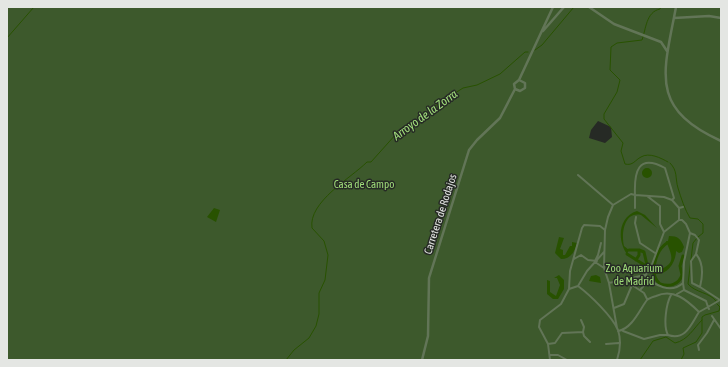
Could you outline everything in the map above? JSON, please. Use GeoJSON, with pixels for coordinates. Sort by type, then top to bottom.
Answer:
{"type":"FeatureCollection","features":[{"type":"Feature","properties":{"kind":"street"},"geometry":{"type":"LineString","coordinates":[[519,80],[525,83],[525,88],[520,91],[515,89],[515,82],[519,80],[553,7]]}},
{"type":"Feature","properties":{"kind":"street"},"geometry":{"type":"LineString","coordinates":[[540,34],[564,7]]}},
{"type":"Feature","properties":{"kind":"street"},"geometry":{"type":"LineString","coordinates":[[589,7],[606,20],[661,43],[669,44]]}},
{"type":"Feature","properties":{"kind":"street"},"geometry":{"type":"LineString","coordinates":[[676,7],[670,37],[665,78],[669,97],[680,114],[697,128],[721,141]]}},
{"type":"Feature","properties":{"kind":"street"},"geometry":{"type":"LineString","coordinates":[[674,18],[709,16],[721,18]]}},
{"type":"Feature","properties":{"kind":"street"},"geometry":{"type":"LineString","coordinates":[[661,43],[668,41],[670,37]]}},
{"type":"Feature","properties":{"kind":"street"},"geometry":{"type":"LineString","coordinates":[[661,43],[668,53]]}},
{"type":"Feature","properties":{"kind":"street","name":"Carretera de Rodajos"},"geometry":{"type":"LineString","coordinates":[[422,360],[428,336],[428,278],[469,150],[477,140],[500,118],[515,89]]}},
{"type":"Feature","properties":{"kind":"street"},"geometry":{"type":"LineString","coordinates":[[635,208],[635,174],[641,165],[650,163],[660,165],[668,172],[674,198],[672,200]]}},
{"type":"Feature","properties":{"kind":"street"},"geometry":{"type":"LineString","coordinates":[[578,175],[613,205]]}},
{"type":"Feature","properties":{"kind":"street"},"geometry":{"type":"LineString","coordinates":[[617,360],[620,352],[618,331],[609,283],[604,268],[606,222],[613,205],[627,196],[635,195],[664,197],[672,200],[679,208],[679,220]]}},
{"type":"Feature","properties":{"kind":"street"},"geometry":{"type":"LineString","coordinates":[[646,196],[660,206],[660,224],[664,232]]}},
{"type":"Feature","properties":{"kind":"street"},"geometry":{"type":"LineString","coordinates":[[679,208],[683,206]]}},
{"type":"Feature","properties":{"kind":"street"},"geometry":{"type":"LineString","coordinates":[[636,217],[640,243],[655,253]]}},
{"type":"Feature","properties":{"kind":"street"},"geometry":{"type":"LineString","coordinates":[[651,266],[664,232],[679,220]]}},
{"type":"Feature","properties":{"kind":"street"},"geometry":{"type":"LineString","coordinates":[[679,220],[682,220],[686,224],[690,233],[684,262],[684,290]]}},
{"type":"Feature","properties":{"kind":"street"},"geometry":{"type":"LineString","coordinates":[[600,226],[606,222]]}},
{"type":"Feature","properties":{"kind":"street"},"geometry":{"type":"LineString","coordinates":[[550,360],[548,344],[540,331],[540,320],[564,301],[569,290],[570,271],[584,225],[600,226],[605,230]]}},
{"type":"Feature","properties":{"kind":"street"},"geometry":{"type":"LineString","coordinates":[[618,331],[623,331],[644,339],[660,335],[683,335],[689,331],[699,312],[709,308],[720,300],[692,283],[691,261],[696,254],[699,240],[695,234],[690,233]]}},
{"type":"Feature","properties":{"kind":"street"},"geometry":{"type":"LineString","coordinates":[[595,261],[601,243]]}},
{"type":"Feature","properties":{"kind":"street"},"geometry":{"type":"LineString","coordinates":[[569,290],[578,286],[580,280],[604,252]]}},
{"type":"Feature","properties":{"kind":"street"},"geometry":{"type":"LineString","coordinates":[[696,254],[702,260],[700,287]]}},
{"type":"Feature","properties":{"kind":"street"},"geometry":{"type":"LineString","coordinates":[[574,260],[582,255],[588,260],[595,261],[604,268]]}},
{"type":"Feature","properties":{"kind":"street"},"geometry":{"type":"LineString","coordinates":[[609,283],[645,275],[649,272]]}},
{"type":"Feature","properties":{"kind":"street"},"geometry":{"type":"LineString","coordinates":[[645,275],[655,285],[664,287],[676,287],[683,283]]}},
{"type":"Feature","properties":{"kind":"street"},"geometry":{"type":"LineString","coordinates":[[630,279],[632,285],[640,290],[647,299]]}},
{"type":"Feature","properties":{"kind":"street"},"geometry":{"type":"LineString","coordinates":[[640,290],[649,280]]}},
{"type":"Feature","properties":{"kind":"street"},"geometry":{"type":"LineString","coordinates":[[614,308],[623,304],[632,285]]}},
{"type":"Feature","properties":{"kind":"street"},"geometry":{"type":"LineString","coordinates":[[578,286],[590,296],[617,328]]}},
{"type":"Feature","properties":{"kind":"street"},"geometry":{"type":"LineString","coordinates":[[623,331],[643,308],[647,299],[662,293],[671,295],[677,294],[684,290]]}},
{"type":"Feature","properties":{"kind":"street"},"geometry":{"type":"LineString","coordinates":[[684,290],[706,301],[709,308]]}},
{"type":"Feature","properties":{"kind":"street"},"geometry":{"type":"LineString","coordinates":[[677,294],[687,300],[699,312]]}},
{"type":"Feature","properties":{"kind":"street"},"geometry":{"type":"LineString","coordinates":[[668,335],[666,330],[667,306],[671,295]]}},
{"type":"Feature","properties":{"kind":"street"},"geometry":{"type":"LineString","coordinates":[[712,316],[721,329]]}},
{"type":"Feature","properties":{"kind":"street"},"geometry":{"type":"LineString","coordinates":[[580,320],[584,327],[583,335],[590,342]]}},
{"type":"Feature","properties":{"kind":"street"},"geometry":{"type":"LineString","coordinates":[[699,350],[698,345],[714,320]]}},
{"type":"Feature","properties":{"kind":"street"},"geometry":{"type":"LineString","coordinates":[[548,344],[555,343],[562,333],[583,332]]}},
{"type":"Feature","properties":{"kind":"street"},"geometry":{"type":"LineString","coordinates":[[606,344],[619,343]]}},
{"type":"Feature","properties":{"kind":"street"},"geometry":{"type":"LineString","coordinates":[[550,355],[558,355],[566,360]]}},
{"type":"Feature","properties":{"kind":"green space","name":"Casa de Campo"},"geometry":{"type":"Polygon","coordinates":[[[7,7],[721,7],[721,360],[7,360],[7,7]],[[598,121],[591,130],[589,138],[605,143],[612,137],[611,127],[598,121]]]}},
{"type":"Feature","properties":{"kind":"shaded area"},"geometry":{"type":"Polygon","coordinates":[[[647,168],[652,173],[647,178],[642,173],[647,168]]]}},
{"type":"Feature","properties":{"kind":"shaded area"},"geometry":{"type":"Polygon","coordinates":[[[214,208],[220,210],[216,222],[207,217],[214,208]]]}},
{"type":"Feature","properties":{"kind":"shaded area"},"geometry":{"type":"Polygon","coordinates":[[[637,211],[645,215],[657,228],[641,215],[631,216],[625,224],[623,236],[624,246],[629,250],[627,254],[622,242],[621,230],[626,218],[637,211]]]}},
{"type":"Feature","properties":{"kind":"shaded area"},"geometry":{"type":"Polygon","coordinates":[[[669,236],[677,237],[682,242],[684,247],[682,252],[679,253],[676,251],[673,263],[666,271],[657,274],[647,268],[647,265],[658,270],[664,268],[671,262],[671,254],[666,241],[668,241],[669,236]]]}},
{"type":"Feature","properties":{"kind":"shaded area"},"geometry":{"type":"Polygon","coordinates":[[[559,237],[564,238],[560,249],[563,250],[563,255],[565,255],[570,246],[572,246],[572,242],[577,243],[572,254],[564,259],[561,259],[555,253],[559,237]]]}},
{"type":"Feature","properties":{"kind":"shaded area"},"geometry":{"type":"Polygon","coordinates":[[[559,275],[564,280],[564,289],[558,299],[553,299],[547,294],[547,280],[550,281],[550,292],[556,296],[560,285],[557,278],[554,278],[559,275]]]}},
{"type":"Feature","properties":{"kind":"shaded area"},"geometry":{"type":"Polygon","coordinates":[[[596,275],[600,277],[601,283],[589,281],[591,276],[596,275]]]}},
{"type":"Feature","properties":{"kind":"waterway"},"geometry":{"type":"LineString","coordinates":[[7,38],[34,7]]}},
{"type":"Feature","properties":{"kind":"waterway","name":"Arroyo de la Zorra"},"geometry":{"type":"LineString","coordinates":[[535,50],[542,45],[574,7]]}},
{"type":"Feature","properties":{"kind":"waterway"},"geometry":{"type":"LineString","coordinates":[[661,7],[649,17],[642,40],[617,43],[611,47],[610,70],[620,80],[617,92],[604,114],[604,119],[623,143],[621,151],[625,164],[632,163],[641,157],[648,155],[658,157],[668,162]]}},
{"type":"Feature","properties":{"kind":"waterway","name":"Arroyo de la Zorra"},"geometry":{"type":"LineString","coordinates":[[286,360],[294,350],[309,338],[316,326],[319,314],[319,293],[325,280],[328,255],[324,241],[312,228],[313,218],[323,200],[367,162],[371,162],[397,133],[414,125],[432,108],[463,88],[477,85],[500,74],[525,52],[528,52]]}},
{"type":"Feature","properties":{"kind":"waterway"},"geometry":{"type":"LineString","coordinates":[[670,163],[673,166],[678,188],[688,215],[690,218],[698,219],[703,224],[703,233],[698,237]]}},
{"type":"Feature","properties":{"kind":"waterway"},"geometry":{"type":"LineString","coordinates":[[697,238],[693,243],[688,284],[716,301]]}},
{"type":"Feature","properties":{"kind":"waterway"},"geometry":{"type":"LineString","coordinates":[[667,243],[663,246],[655,262],[654,274],[656,280],[660,284],[670,285],[679,281],[682,275],[680,266],[683,256]]}},
{"type":"Feature","properties":{"kind":"waterway"},"geometry":{"type":"LineString","coordinates":[[629,250],[639,250],[644,252],[647,265]]}},
{"type":"Feature","properties":{"kind":"waterway"},"geometry":{"type":"LineString","coordinates":[[636,260],[639,255],[639,250]]}},
{"type":"Feature","properties":{"kind":"waterway"},"geometry":{"type":"LineString","coordinates":[[627,254],[646,266]]}},
{"type":"Feature","properties":{"kind":"waterway"},"geometry":{"type":"LineString","coordinates":[[681,360],[684,354],[683,348],[696,342],[702,333],[702,317],[719,311],[720,307],[717,304]]}},
{"type":"Feature","properties":{"kind":"waterway"},"geometry":{"type":"LineString","coordinates":[[640,360],[653,341],[666,337],[675,343],[680,342],[687,337],[702,320]]}},
{"type":"Feature","properties":{"kind":"park label","name":"Zoo Aquarium de Madrid"},"geometry":{"type":"Point","coordinates":[634,274]}}]}
